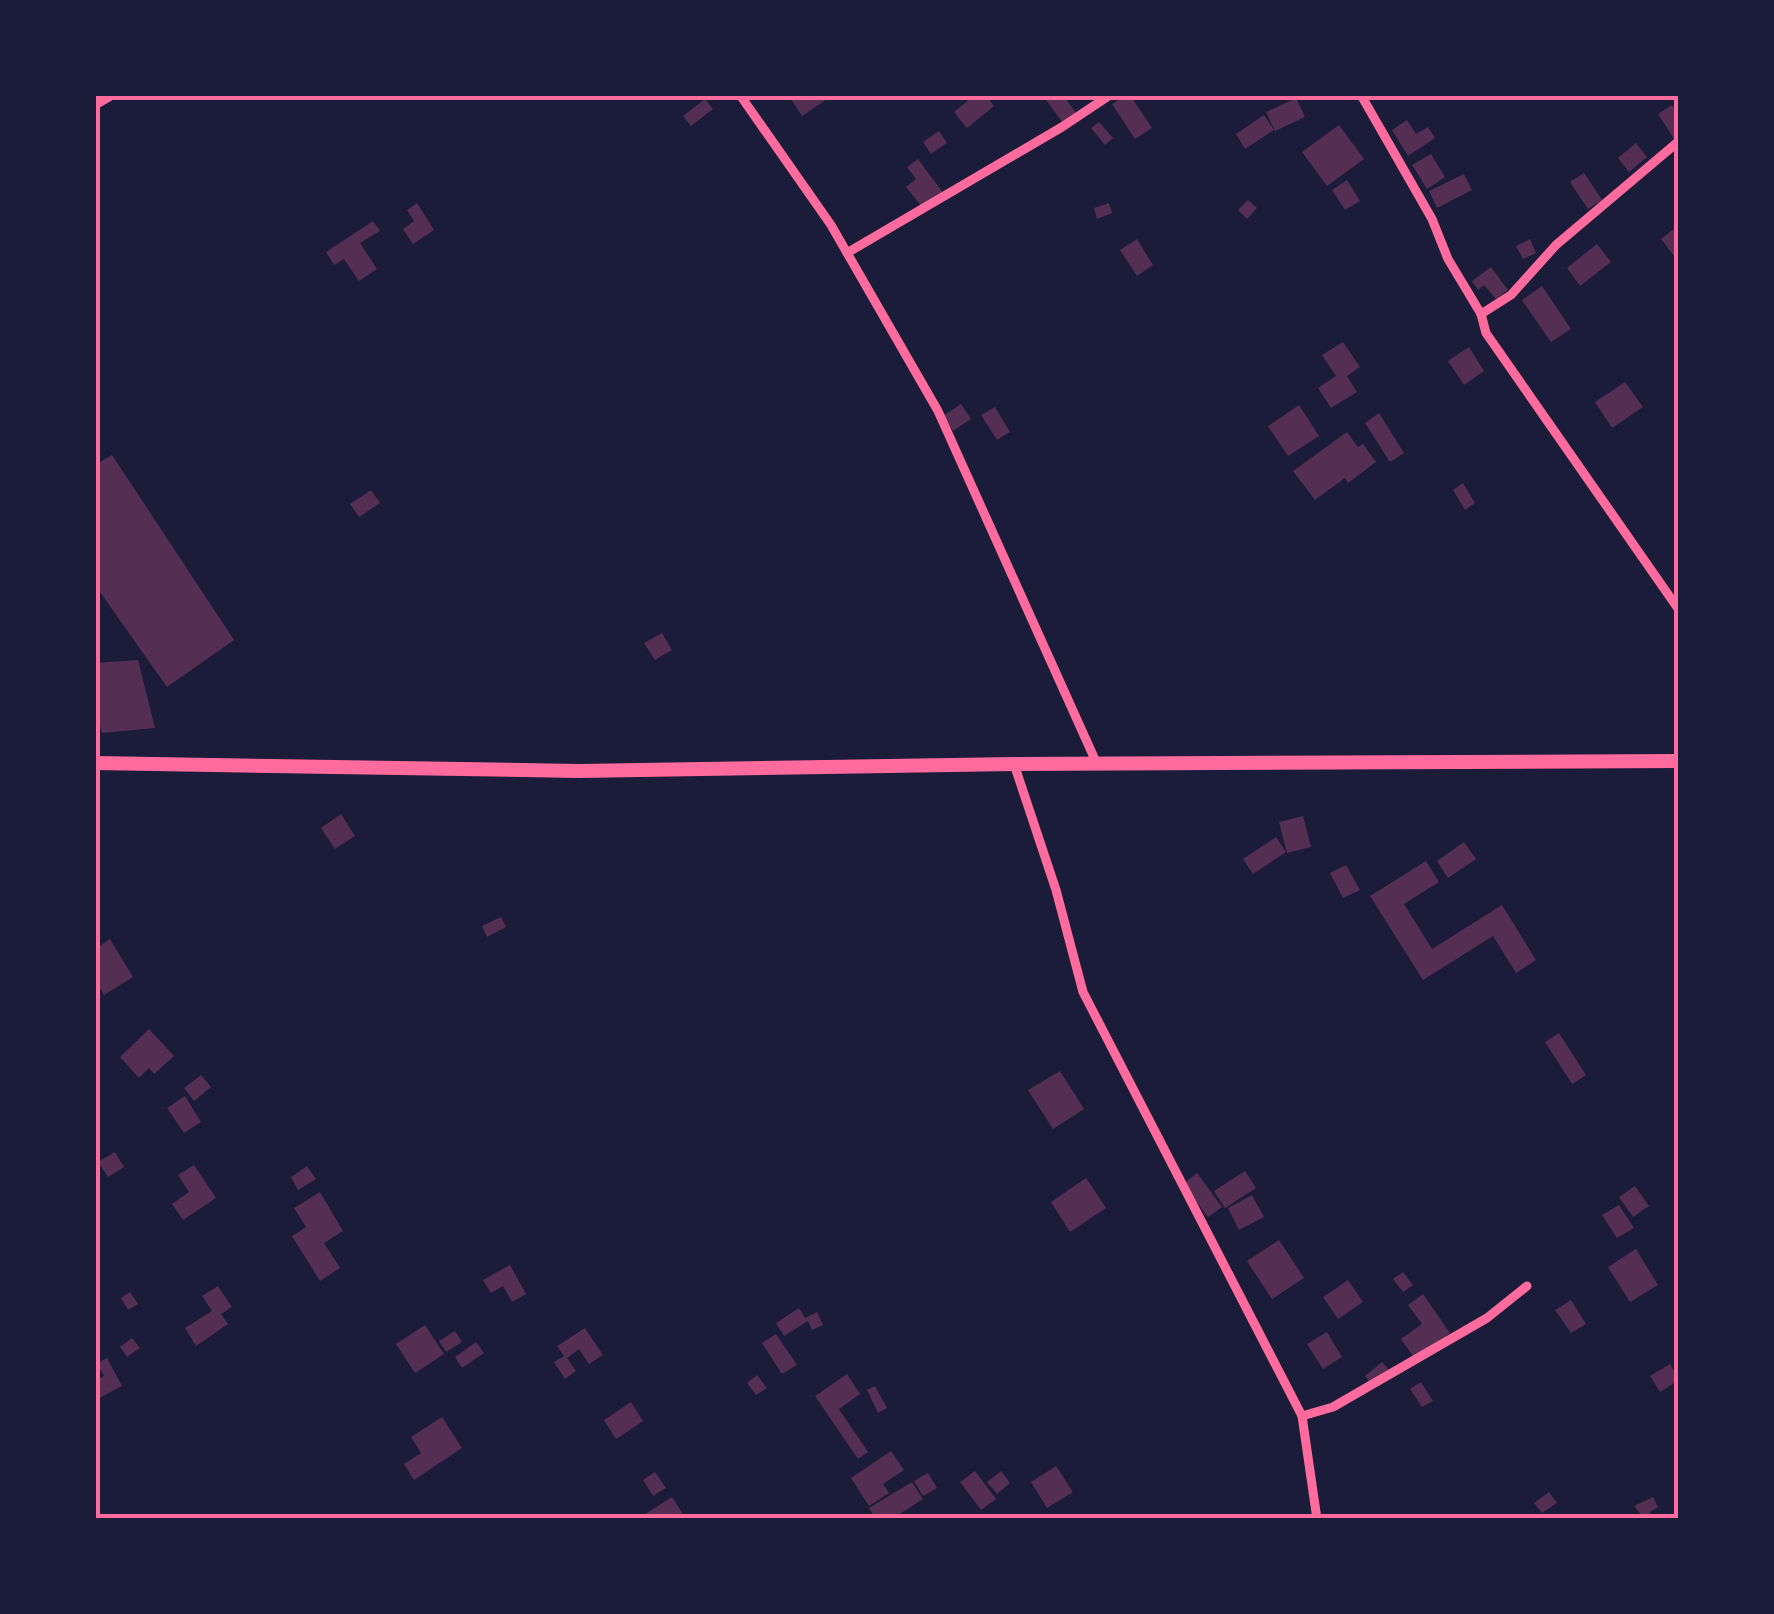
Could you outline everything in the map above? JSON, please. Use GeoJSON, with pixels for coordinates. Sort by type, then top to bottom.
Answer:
{"type":"FeatureCollection","features":[{"type":"Feature","properties":{"kind":"highway"},"geometry":{"type":"LineString","coordinates":[[95,763],[579,771],[1014,764],[1679,761]]}},
{"type":"Feature","properties":{"kind":"street"},"geometry":{"type":"LineString","coordinates":[[95,105],[112,95]]}},
{"type":"Feature","properties":{"kind":"street"},"geometry":{"type":"LineString","coordinates":[[740,95],[847,252],[938,411],[1098,764]]}},
{"type":"Feature","properties":{"kind":"street"},"geometry":{"type":"LineString","coordinates":[[847,252],[1110,95]]}},
{"type":"Feature","properties":{"kind":"street"},"geometry":{"type":"LineString","coordinates":[[1361,95],[1432,219],[1448,259],[1481,314],[1486,333],[1679,610]]}},
{"type":"Feature","properties":{"kind":"street"},"geometry":{"type":"LineString","coordinates":[[1481,314],[1512,295],[1556,245],[1679,141]]}},
{"type":"Feature","properties":{"kind":"street"},"geometry":{"type":"LineString","coordinates":[[1014,764],[1056,890],[1084,992],[1302,1416],[1317,1519]]}},
{"type":"Feature","properties":{"kind":"street"},"geometry":{"type":"LineString","coordinates":[[1302,1416],[1333,1407],[1487,1318],[1528,1286]]}},
{"type":"Feature","properties":{"kind":"building"},"geometry":{"type":"Polygon","coordinates":[[[788,95],[833,95],[802,116],[788,95]]]}},
{"type":"Feature","properties":{"kind":"building"},"geometry":{"type":"Polygon","coordinates":[[[975,95],[986,95],[994,106],[967,128],[954,112],[975,95]]]}},
{"type":"Feature","properties":{"kind":"building"},"geometry":{"type":"Polygon","coordinates":[[[1063,95],[1076,113],[1063,123],[1046,100],[1063,95]]]}},
{"type":"Feature","properties":{"kind":"building"},"geometry":{"type":"Polygon","coordinates":[[[1130,95],[1152,128],[1135,139],[1112,104],[1130,95]]]}},
{"type":"Feature","properties":{"kind":"building"},"geometry":{"type":"Polygon","coordinates":[[[1296,98],[1305,117],[1275,131],[1266,112],[1296,98]]]}},
{"type":"Feature","properties":{"kind":"building"},"geometry":{"type":"Polygon","coordinates":[[[705,99],[713,109],[691,126],[683,116],[705,99]]]}},
{"type":"Feature","properties":{"kind":"building"},"geometry":{"type":"Polygon","coordinates":[[[1672,105],[1679,117],[1679,137],[1674,139],[1658,114],[1672,105]]]}},
{"type":"Feature","properties":{"kind":"building"},"geometry":{"type":"Polygon","coordinates":[[[1264,115],[1274,130],[1245,149],[1236,134],[1264,115]]]}},
{"type":"Feature","properties":{"kind":"building"},"geometry":{"type":"Polygon","coordinates":[[[1407,120],[1416,134],[1428,127],[1435,138],[1408,156],[1392,130],[1407,120]]]}},
{"type":"Feature","properties":{"kind":"building"},"geometry":{"type":"Polygon","coordinates":[[[1099,122],[1113,138],[1105,145],[1091,128],[1099,122]]]}},
{"type":"Feature","properties":{"kind":"building"},"geometry":{"type":"Polygon","coordinates":[[[1339,125],[1364,159],[1327,186],[1302,152],[1339,125]]]}},
{"type":"Feature","properties":{"kind":"building"},"geometry":{"type":"Polygon","coordinates":[[[939,131],[947,143],[931,154],[923,142],[939,131]]]}},
{"type":"Feature","properties":{"kind":"building"},"geometry":{"type":"Polygon","coordinates":[[[1636,143],[1647,157],[1629,172],[1618,158],[1636,143]]]}},
{"type":"Feature","properties":{"kind":"building"},"geometry":{"type":"Polygon","coordinates":[[[1431,154],[1445,177],[1427,189],[1412,165],[1431,154]]]}},
{"type":"Feature","properties":{"kind":"building"},"geometry":{"type":"Polygon","coordinates":[[[918,159],[943,193],[923,208],[906,187],[916,179],[907,167],[918,159]]]}},
{"type":"Feature","properties":{"kind":"building"},"geometry":{"type":"Polygon","coordinates":[[[1584,173],[1602,200],[1588,209],[1570,182],[1584,173]]]}},
{"type":"Feature","properties":{"kind":"building"},"geometry":{"type":"Polygon","coordinates":[[[1464,174],[1472,190],[1437,208],[1429,191],[1464,174]]]}},
{"type":"Feature","properties":{"kind":"building"},"geometry":{"type":"Polygon","coordinates":[[[1347,180],[1360,201],[1345,210],[1332,190],[1347,180]]]}},
{"type":"Feature","properties":{"kind":"building"},"geometry":{"type":"Polygon","coordinates":[[[1248,200],[1257,208],[1247,219],[1238,210],[1248,200]]]}},
{"type":"Feature","properties":{"kind":"building"},"geometry":{"type":"Polygon","coordinates":[[[417,203],[434,230],[413,244],[403,229],[414,221],[407,210],[417,203]]]}},
{"type":"Feature","properties":{"kind":"building"},"geometry":{"type":"Polygon","coordinates":[[[1109,203],[1112,213],[1097,219],[1094,208],[1109,203]]]}},
{"type":"Feature","properties":{"kind":"building"},"geometry":{"type":"Polygon","coordinates":[[[373,221],[380,231],[360,243],[377,269],[359,281],[344,259],[334,265],[326,252],[373,221]]]}},
{"type":"Feature","properties":{"kind":"building"},"geometry":{"type":"Polygon","coordinates":[[[1679,225],[1679,253],[1674,256],[1661,239],[1679,225]]]}},
{"type":"Feature","properties":{"kind":"building"},"geometry":{"type":"Polygon","coordinates":[[[1137,239],[1153,265],[1137,276],[1120,250],[1137,239]]]}},
{"type":"Feature","properties":{"kind":"building"},"geometry":{"type":"Polygon","coordinates":[[[1530,239],[1536,253],[1523,259],[1516,246],[1530,239]]]}},
{"type":"Feature","properties":{"kind":"building"},"geometry":{"type":"Polygon","coordinates":[[[1597,244],[1611,262],[1580,286],[1567,268],[1597,244]]]}},
{"type":"Feature","properties":{"kind":"building"},"geometry":{"type":"Polygon","coordinates":[[[1491,267],[1508,290],[1496,299],[1484,285],[1478,290],[1472,281],[1491,267]]]}},
{"type":"Feature","properties":{"kind":"building"},"geometry":{"type":"Polygon","coordinates":[[[1542,286],[1571,329],[1551,342],[1522,300],[1542,286]]]}},
{"type":"Feature","properties":{"kind":"building"},"geometry":{"type":"Polygon","coordinates":[[[1343,342],[1360,367],[1347,376],[1357,392],[1331,408],[1318,388],[1336,376],[1322,355],[1343,342]]]}},
{"type":"Feature","properties":{"kind":"building"},"geometry":{"type":"Polygon","coordinates":[[[1469,347],[1484,371],[1464,385],[1448,361],[1469,347]]]}},
{"type":"Feature","properties":{"kind":"building"},"geometry":{"type":"Polygon","coordinates":[[[1625,382],[1643,407],[1612,428],[1595,402],[1625,382]]]}},
{"type":"Feature","properties":{"kind":"building"},"geometry":{"type":"Polygon","coordinates":[[[961,404],[971,419],[953,431],[943,416],[961,404]]]}},
{"type":"Feature","properties":{"kind":"building"},"geometry":{"type":"Polygon","coordinates":[[[1299,405],[1319,436],[1288,456],[1268,426],[1299,405]]]}},
{"type":"Feature","properties":{"kind":"building"},"geometry":{"type":"Polygon","coordinates":[[[995,407],[1010,432],[997,440],[981,415],[995,407]]]}},
{"type":"Feature","properties":{"kind":"building"},"geometry":{"type":"Polygon","coordinates":[[[1379,413],[1404,453],[1390,462],[1365,423],[1379,413]]]}},
{"type":"Feature","properties":{"kind":"building"},"geometry":{"type":"Polygon","coordinates":[[[1347,432],[1358,447],[1363,444],[1376,462],[1348,483],[1345,478],[1315,500],[1293,471],[1347,432]]]}},
{"type":"Feature","properties":{"kind":"building"},"geometry":{"type":"Polygon","coordinates":[[[112,455],[234,640],[167,687],[95,585],[95,465],[112,455]]]}},
{"type":"Feature","properties":{"kind":"building"},"geometry":{"type":"Polygon","coordinates":[[[1463,483],[1475,503],[1465,510],[1453,490],[1463,483]]]}},
{"type":"Feature","properties":{"kind":"building"},"geometry":{"type":"Polygon","coordinates":[[[371,490],[380,503],[359,517],[350,504],[371,490]]]}},
{"type":"Feature","properties":{"kind":"building"},"geometry":{"type":"Polygon","coordinates":[[[662,633],[672,650],[655,660],[644,643],[662,633]]]}},
{"type":"Feature","properties":{"kind":"building"},"geometry":{"type":"Polygon","coordinates":[[[138,660],[155,728],[102,733],[95,709],[95,663],[138,660]]]}},
{"type":"Feature","properties":{"kind":"building"},"geometry":{"type":"Polygon","coordinates":[[[341,814],[355,836],[335,849],[321,828],[341,814]]]}},
{"type":"Feature","properties":{"kind":"building"},"geometry":{"type":"Polygon","coordinates":[[[1303,816],[1311,847],[1287,853],[1279,822],[1303,816]]]}},
{"type":"Feature","properties":{"kind":"building"},"geometry":{"type":"Polygon","coordinates":[[[1276,837],[1286,852],[1253,874],[1243,859],[1276,837]]]}},
{"type":"Feature","properties":{"kind":"building"},"geometry":{"type":"Polygon","coordinates":[[[1464,842],[1476,859],[1448,878],[1437,861],[1464,842]]]}},
{"type":"Feature","properties":{"kind":"building"},"geometry":{"type":"Polygon","coordinates":[[[1426,861],[1439,882],[1404,904],[1432,949],[1502,905],[1536,960],[1516,973],[1493,936],[1423,980],[1370,896],[1426,861]]]}},
{"type":"Feature","properties":{"kind":"building"},"geometry":{"type":"Polygon","coordinates":[[[1346,865],[1360,890],[1343,898],[1330,873],[1346,865]]]}},
{"type":"Feature","properties":{"kind":"building"},"geometry":{"type":"Polygon","coordinates":[[[501,917],[506,927],[487,937],[482,926],[501,917]]]}},
{"type":"Feature","properties":{"kind":"building"},"geometry":{"type":"Polygon","coordinates":[[[110,939],[133,977],[104,995],[95,980],[95,949],[110,939]]]}},
{"type":"Feature","properties":{"kind":"building"},"geometry":{"type":"Polygon","coordinates":[[[149,1029],[174,1056],[154,1074],[149,1068],[139,1078],[120,1057],[149,1029]]]}},
{"type":"Feature","properties":{"kind":"building"},"geometry":{"type":"Polygon","coordinates":[[[1559,1033],[1586,1075],[1572,1084],[1545,1042],[1559,1033]]]}},
{"type":"Feature","properties":{"kind":"building"},"geometry":{"type":"Polygon","coordinates":[[[1060,1071],[1084,1109],[1053,1129],[1028,1090],[1060,1071]]]}},
{"type":"Feature","properties":{"kind":"building"},"geometry":{"type":"Polygon","coordinates":[[[201,1075],[211,1087],[194,1101],[184,1088],[201,1075]]]}},
{"type":"Feature","properties":{"kind":"building"},"geometry":{"type":"Polygon","coordinates":[[[185,1096],[201,1122],[184,1133],[167,1108],[185,1096]]]}},
{"type":"Feature","properties":{"kind":"building"},"geometry":{"type":"Polygon","coordinates":[[[115,1152],[124,1167],[108,1177],[98,1162],[115,1152]]]}},
{"type":"Feature","properties":{"kind":"building"},"geometry":{"type":"Polygon","coordinates":[[[194,1165],[216,1198],[183,1220],[172,1204],[189,1192],[178,1175],[194,1165]]]}},
{"type":"Feature","properties":{"kind":"building"},"geometry":{"type":"Polygon","coordinates":[[[307,1166],[316,1179],[298,1190],[291,1177],[307,1166]]]}},
{"type":"Feature","properties":{"kind":"building"},"geometry":{"type":"Polygon","coordinates":[[[1245,1171],[1256,1188],[1225,1208],[1214,1191],[1245,1171]]]}},
{"type":"Feature","properties":{"kind":"building"},"geometry":{"type":"Polygon","coordinates":[[[1197,1173],[1222,1207],[1208,1217],[1183,1184],[1197,1173]]]}},
{"type":"Feature","properties":{"kind":"building"},"geometry":{"type":"Polygon","coordinates":[[[1086,1178],[1106,1208],[1070,1232],[1051,1202],[1086,1178]]]}},
{"type":"Feature","properties":{"kind":"building"},"geometry":{"type":"Polygon","coordinates":[[[1635,1186],[1649,1206],[1633,1217],[1619,1197],[1635,1186]]]}},
{"type":"Feature","properties":{"kind":"building"},"geometry":{"type":"Polygon","coordinates":[[[320,1192],[343,1231],[324,1243],[340,1268],[320,1281],[292,1236],[306,1227],[294,1208],[320,1192]]]}},
{"type":"Feature","properties":{"kind":"building"},"geometry":{"type":"Polygon","coordinates":[[[1252,1195],[1264,1217],[1239,1230],[1228,1208],[1252,1195]]]}},
{"type":"Feature","properties":{"kind":"building"},"geometry":{"type":"Polygon","coordinates":[[[1619,1205],[1634,1228],[1617,1238],[1602,1215],[1619,1205]]]}},
{"type":"Feature","properties":{"kind":"building"},"geometry":{"type":"Polygon","coordinates":[[[1279,1240],[1304,1278],[1272,1299],[1247,1261],[1279,1240]]]}},
{"type":"Feature","properties":{"kind":"building"},"geometry":{"type":"Polygon","coordinates":[[[1636,1249],[1658,1285],[1630,1302],[1608,1267],[1636,1249]]]}},
{"type":"Feature","properties":{"kind":"building"},"geometry":{"type":"Polygon","coordinates":[[[510,1265],[526,1294],[512,1302],[503,1286],[491,1293],[483,1280],[510,1265]]]}},
{"type":"Feature","properties":{"kind":"building"},"geometry":{"type":"Polygon","coordinates":[[[1403,1272],[1413,1285],[1403,1292],[1393,1279],[1403,1272]]]}},
{"type":"Feature","properties":{"kind":"building"},"geometry":{"type":"Polygon","coordinates":[[[1348,1280],[1363,1302],[1338,1319],[1323,1297],[1348,1280]]]}},
{"type":"Feature","properties":{"kind":"building"},"geometry":{"type":"Polygon","coordinates":[[[218,1286],[232,1307],[221,1314],[228,1324],[196,1346],[185,1328],[212,1311],[202,1296],[218,1286]]]}},
{"type":"Feature","properties":{"kind":"building"},"geometry":{"type":"Polygon","coordinates":[[[130,1292],[138,1304],[128,1310],[121,1298],[130,1292]]]}},
{"type":"Feature","properties":{"kind":"building"},"geometry":{"type":"Polygon","coordinates":[[[1423,1294],[1450,1333],[1415,1359],[1401,1339],[1422,1324],[1408,1305],[1423,1294]]]}},
{"type":"Feature","properties":{"kind":"building"},"geometry":{"type":"Polygon","coordinates":[[[1571,1300],[1586,1324],[1571,1333],[1555,1310],[1571,1300]]]}},
{"type":"Feature","properties":{"kind":"building"},"geometry":{"type":"Polygon","coordinates":[[[799,1308],[805,1318],[817,1312],[823,1325],[812,1330],[808,1321],[784,1336],[776,1323],[799,1308]]]}},
{"type":"Feature","properties":{"kind":"building"},"geometry":{"type":"Polygon","coordinates":[[[425,1325],[444,1354],[415,1373],[396,1344],[425,1325]]]}},
{"type":"Feature","properties":{"kind":"building"},"geometry":{"type":"Polygon","coordinates":[[[585,1328],[603,1355],[589,1364],[579,1349],[567,1358],[576,1371],[565,1379],[554,1362],[564,1356],[557,1346],[585,1328]]]}},
{"type":"Feature","properties":{"kind":"building"},"geometry":{"type":"Polygon","coordinates":[[[455,1331],[462,1342],[446,1352],[439,1341],[455,1331]]]}},
{"type":"Feature","properties":{"kind":"building"},"geometry":{"type":"Polygon","coordinates":[[[1327,1332],[1342,1357],[1323,1369],[1307,1344],[1327,1332]]]}},
{"type":"Feature","properties":{"kind":"building"},"geometry":{"type":"Polygon","coordinates":[[[776,1334],[797,1365],[782,1374],[762,1343],[776,1334]]]}},
{"type":"Feature","properties":{"kind":"building"},"geometry":{"type":"Polygon","coordinates":[[[132,1338],[140,1348],[127,1357],[120,1347],[132,1338]]]}},
{"type":"Feature","properties":{"kind":"building"},"geometry":{"type":"Polygon","coordinates":[[[476,1342],[484,1353],[462,1368],[455,1357],[476,1342]]]}},
{"type":"Feature","properties":{"kind":"building"},"geometry":{"type":"Polygon","coordinates":[[[107,1358],[122,1386],[99,1398],[95,1381],[104,1376],[97,1363],[107,1358]]]}},
{"type":"Feature","properties":{"kind":"building"},"geometry":{"type":"Polygon","coordinates":[[[1382,1362],[1391,1372],[1373,1386],[1365,1376],[1382,1362]]]}},
{"type":"Feature","properties":{"kind":"building"},"geometry":{"type":"Polygon","coordinates":[[[1670,1364],[1679,1380],[1660,1392],[1650,1376],[1670,1364]]]}},
{"type":"Feature","properties":{"kind":"building"},"geometry":{"type":"Polygon","coordinates":[[[847,1374],[860,1394],[839,1409],[868,1452],[858,1459],[815,1396],[847,1374]]]}},
{"type":"Feature","properties":{"kind":"building"},"geometry":{"type":"Polygon","coordinates":[[[757,1375],[767,1388],[756,1395],[747,1383],[757,1375]]]}},
{"type":"Feature","properties":{"kind":"building"},"geometry":{"type":"Polygon","coordinates":[[[1421,1382],[1433,1401],[1422,1407],[1410,1389],[1421,1382]]]}},
{"type":"Feature","properties":{"kind":"building"},"geometry":{"type":"Polygon","coordinates":[[[875,1386],[887,1408],[878,1413],[867,1390],[875,1386]]]}},
{"type":"Feature","properties":{"kind":"building"},"geometry":{"type":"Polygon","coordinates":[[[631,1402],[643,1421],[616,1439],[604,1420],[631,1402]]]}},
{"type":"Feature","properties":{"kind":"building"},"geometry":{"type":"Polygon","coordinates":[[[442,1417],[462,1448],[414,1480],[404,1464],[421,1453],[411,1437],[442,1417]]]}},
{"type":"Feature","properties":{"kind":"building"},"geometry":{"type":"Polygon","coordinates":[[[891,1451],[904,1470],[883,1484],[889,1493],[869,1506],[851,1478],[891,1451]]]}},
{"type":"Feature","properties":{"kind":"building"},"geometry":{"type":"Polygon","coordinates":[[[1056,1466],[1073,1492],[1047,1508],[1031,1482],[1056,1466]]]}},
{"type":"Feature","properties":{"kind":"building"},"geometry":{"type":"Polygon","coordinates":[[[975,1471],[996,1499],[981,1510],[960,1482],[975,1471]]]}},
{"type":"Feature","properties":{"kind":"building"},"geometry":{"type":"Polygon","coordinates":[[[1001,1471],[1010,1483],[997,1494],[987,1482],[1001,1471]]]}},
{"type":"Feature","properties":{"kind":"building"},"geometry":{"type":"Polygon","coordinates":[[[655,1472],[666,1488],[653,1496],[643,1480],[655,1472]]]}},
{"type":"Feature","properties":{"kind":"building"},"geometry":{"type":"Polygon","coordinates":[[[928,1473],[937,1488],[923,1496],[914,1481],[928,1473]]]}},
{"type":"Feature","properties":{"kind":"building"},"geometry":{"type":"Polygon","coordinates":[[[912,1482],[923,1499],[892,1519],[876,1519],[869,1508],[912,1482]]]}},
{"type":"Feature","properties":{"kind":"building"},"geometry":{"type":"Polygon","coordinates":[[[1549,1492],[1557,1503],[1542,1513],[1534,1503],[1549,1492]]]}},
{"type":"Feature","properties":{"kind":"building"},"geometry":{"type":"Polygon","coordinates":[[[672,1497],[686,1519],[644,1519],[642,1516],[672,1497]]]}},
{"type":"Feature","properties":{"kind":"building"},"geometry":{"type":"Polygon","coordinates":[[[1653,1497],[1658,1507],[1650,1512],[1653,1519],[1644,1519],[1634,1506],[1653,1497]]]}}]}
